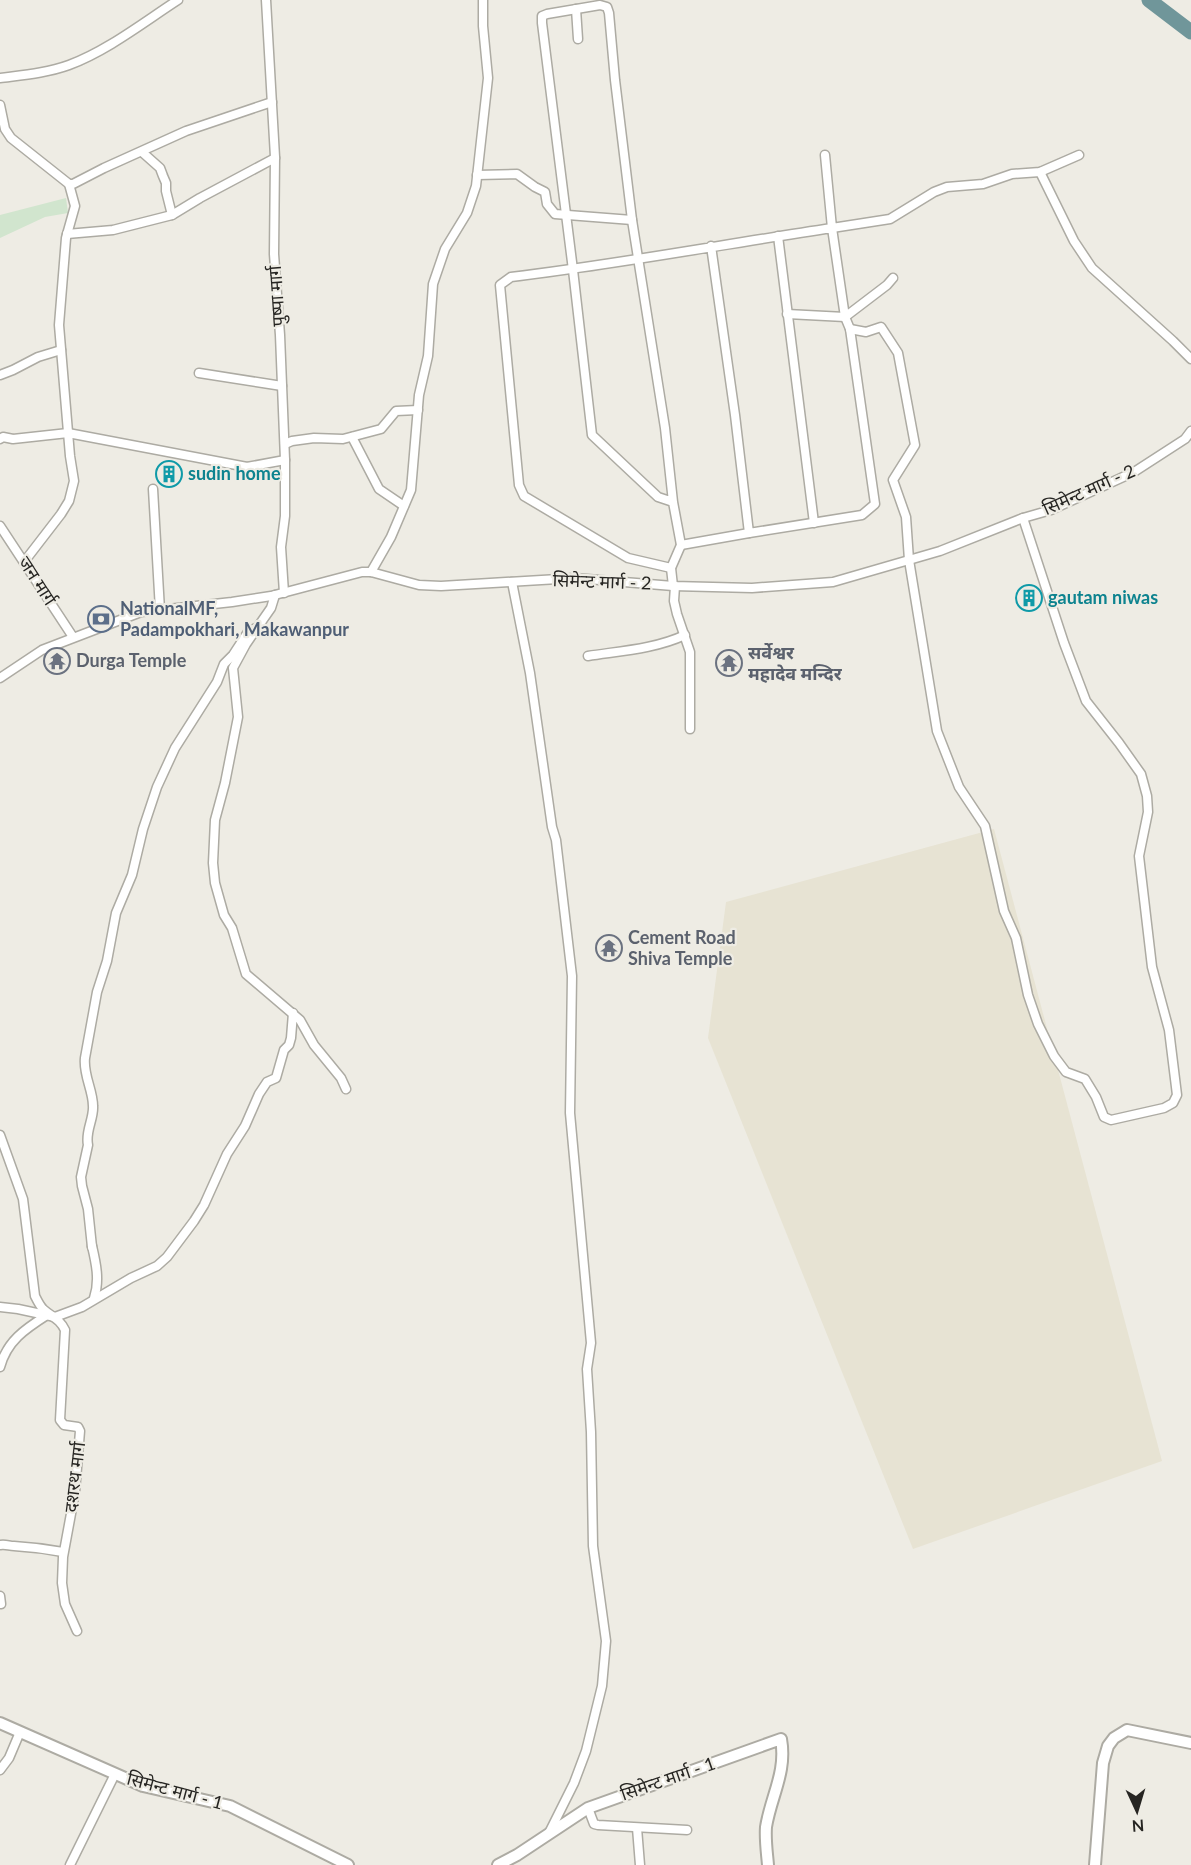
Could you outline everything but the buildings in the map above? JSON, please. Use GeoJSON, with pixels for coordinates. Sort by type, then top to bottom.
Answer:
{"type":"FeatureCollection","features":[{"type":"Feature","properties":{"kind":"street"},"geometry":{"type":"LineString","coordinates":[[0,78],[39,73],[70,64],[105,47],[178,0]]}},
{"type":"Feature","properties":{"kind":"street","name":"पुष्पा मार्ग"},"geometry":{"type":"LineString","coordinates":[[266,0],[275,158],[274,254],[285,444],[285,516],[281,547],[280,594]]}},
{"type":"Feature","properties":{"kind":"street"},"geometry":{"type":"LineString","coordinates":[[371,572],[391,537],[411,490],[418,410],[428,356],[433,284],[446,249],[467,213],[476,186],[488,78],[483,0]]}},
{"type":"Feature","properties":{"kind":"street"},"geometry":{"type":"LineString","coordinates":[[673,502],[658,497],[592,435],[542,16],[547,14],[600,5],[607,7],[609,13],[632,220],[681,545],[671,568],[674,601],[690,652],[690,729]]}},
{"type":"Feature","properties":{"kind":"street"},"geometry":{"type":"LineString","coordinates":[[576,9],[578,39]]}},
{"type":"Feature","properties":{"kind":"street"},"geometry":{"type":"LineString","coordinates":[[69,184],[186,131],[272,102]]}},
{"type":"Feature","properties":{"kind":"street"},"geometry":{"type":"LineString","coordinates":[[0,105],[5,129],[11,138],[69,184],[75,206],[67,234],[58,325],[74,481],[69,501],[61,514],[24,561]]}},
{"type":"Feature","properties":{"kind":"street"},"geometry":{"type":"LineString","coordinates":[[142,152],[160,168],[166,183],[165,191],[172,215]]}},
{"type":"Feature","properties":{"kind":"street"},"geometry":{"type":"LineString","coordinates":[[681,545],[862,515],[875,504],[850,329],[845,317],[832,228],[825,155]]}},
{"type":"Feature","properties":{"kind":"street"},"geometry":{"type":"LineString","coordinates":[[671,568],[628,558],[524,496],[519,485],[500,285],[511,277],[573,270],[890,219],[934,192],[947,187],[983,184],[1012,174],[1040,172],[1079,155]]}},
{"type":"Feature","properties":{"kind":"street"},"geometry":{"type":"LineString","coordinates":[[67,234],[113,230],[172,215],[275,158]]}},
{"type":"Feature","properties":{"kind":"street"},"geometry":{"type":"LineString","coordinates":[[1040,172],[1074,241],[1092,268],[1191,359]]}},
{"type":"Feature","properties":{"kind":"street"},"geometry":{"type":"LineString","coordinates":[[477,175],[517,174],[545,192],[547,204],[555,214],[632,220]]}},
{"type":"Feature","properties":{"kind":"street"},"geometry":{"type":"LineString","coordinates":[[778,236],[813,523]]}},
{"type":"Feature","properties":{"kind":"street"},"geometry":{"type":"LineString","coordinates":[[711,246],[749,533]]}},
{"type":"Feature","properties":{"kind":"street"},"geometry":{"type":"LineString","coordinates":[[787,314],[845,317],[893,278]]}},
{"type":"Feature","properties":{"kind":"street"},"geometry":{"type":"LineString","coordinates":[[850,329],[866,332],[881,327],[898,353],[915,445],[893,480],[906,518],[909,560],[937,731],[959,787],[985,826],[1004,911],[1016,938],[1028,995],[1038,1024],[1054,1056],[1066,1072],[1085,1079],[1104,1117],[1111,1120],[1164,1108],[1173,1103],[1177,1095],[1168,1030],[1152,967],[1139,856],[1148,812],[1147,796],[1141,774],[1086,701],[1064,643],[1023,518]]}},
{"type":"Feature","properties":{"kind":"street"},"geometry":{"type":"LineString","coordinates":[[0,375],[38,357],[61,350]]}},
{"type":"Feature","properties":{"kind":"street"},"geometry":{"type":"LineString","coordinates":[[199,374],[282,386]]}},
{"type":"Feature","properties":{"kind":"street"},"geometry":{"type":"LineString","coordinates":[[285,444],[314,438],[343,440],[381,429],[396,411],[418,410]]}},
{"type":"Feature","properties":{"kind":"street","name":"सिमेन्ट मार्ग - 2"},"geometry":{"type":"LineString","coordinates":[[0,678],[42,650],[141,612],[280,594],[362,572],[371,572],[419,585],[441,586],[575,578],[674,586],[752,588],[833,582],[940,551],[1023,518],[1051,510],[1134,472],[1185,439],[1191,430]]}},
{"type":"Feature","properties":{"kind":"street"},"geometry":{"type":"LineString","coordinates":[[0,439],[68,433],[247,467],[285,460]]}},
{"type":"Feature","properties":{"kind":"street"},"geometry":{"type":"LineString","coordinates":[[351,437],[378,489],[404,506]]}},
{"type":"Feature","properties":{"kind":"street"},"geometry":{"type":"LineString","coordinates":[[153,489],[160,610]]}},
{"type":"Feature","properties":{"kind":"street","name":"जन मार्ग"},"geometry":{"type":"LineString","coordinates":[[0,525],[73,637]]}},
{"type":"Feature","properties":{"kind":"street"},"geometry":{"type":"LineString","coordinates":[[512,582],[530,673],[550,816],[556,840],[572,976],[570,1113],[591,1342],[587,1369],[591,1432],[593,1546],[606,1641],[602,1686],[586,1751],[574,1783],[548,1834]]}},
{"type":"Feature","properties":{"kind":"street"},"geometry":{"type":"LineString","coordinates":[[280,594],[233,668],[238,717],[215,820],[213,863],[215,883],[246,974],[300,1020],[314,1045],[346,1089]]}},
{"type":"Feature","properties":{"kind":"street"},"geometry":{"type":"LineString","coordinates":[[94,1299],[96,1258],[92,1246],[81,1172],[88,1145],[93,1105],[84,1066],[89,1030],[97,992],[107,961],[116,913],[132,875],[143,830],[163,774],[183,734],[217,682],[224,664],[248,632],[258,627]]}},
{"type":"Feature","properties":{"kind":"street"},"geometry":{"type":"LineString","coordinates":[[588,656],[671,642],[685,635]]}},
{"type":"Feature","properties":{"kind":"street"},"geometry":{"type":"LineString","coordinates":[[0,1367],[7,1347],[34,1323],[82,1307],[131,1278],[157,1266],[167,1257],[187,1232],[204,1205],[216,1175],[259,1094],[267,1082],[276,1078],[284,1050],[291,1038],[293,1013]]}},
{"type":"Feature","properties":{"kind":"street","name":"दशरथ मार्ग"},"geometry":{"type":"LineString","coordinates":[[0,1135],[23,1199],[35,1296],[42,1309],[62,1323],[65,1330],[60,1420],[64,1425],[78,1426],[80,1431],[75,1492],[63,1552],[62,1583],[65,1604],[77,1631]]}},
{"type":"Feature","properties":{"kind":"street"},"geometry":{"type":"LineString","coordinates":[[0,1307],[51,1316]]}},
{"type":"Feature","properties":{"kind":"street"},"geometry":{"type":"LineString","coordinates":[[0,1545],[63,1552]]}},
{"type":"Feature","properties":{"kind":"street","name":"सिमेन्ट मार्ग - 1"},"geometry":{"type":"LineString","coordinates":[[0,1723],[143,1786],[231,1806],[348,1865]]}},
{"type":"Feature","properties":{"kind":"street"},"geometry":{"type":"LineString","coordinates":[[1095,1865],[1103,1763],[1108,1746],[1114,1738],[1127,1730],[1191,1743]]}},
{"type":"Feature","properties":{"kind":"street"},"geometry":{"type":"LineString","coordinates":[[0,1770],[9,1758],[20,1732]]}},
{"type":"Feature","properties":{"kind":"street","name":"सिमेन्ट मार्ग - 1"},"geometry":{"type":"LineString","coordinates":[[498,1865],[588,1808],[781,1739],[783,1751],[780,1779],[766,1827],[768,1865]]}},
{"type":"Feature","properties":{"kind":"street"},"geometry":{"type":"LineString","coordinates":[[70,1865],[115,1774]]}},
{"type":"Feature","properties":{"kind":"street"},"geometry":{"type":"LineString","coordinates":[[588,1808],[594,1824],[687,1830]]}},
{"type":"Feature","properties":{"kind":"street"},"geometry":{"type":"LineString","coordinates":[[637,1828],[640,1865]]}},
{"type":"Feature","properties":{"kind":"shaded area"},"geometry":{"type":"Polygon","coordinates":[[[994,829],[1162,1461],[913,1549],[708,1038],[726,902],[994,829]]]}},
{"type":"Feature","properties":{"kind":"green space"},"geometry":{"type":"Polygon","coordinates":[[[66,198],[68,213],[45,217],[0,238],[0,215],[66,198]]]}},
{"type":"Feature","properties":{"kind":"waterway"},"geometry":{"type":"LineString","coordinates":[[1149,0],[1191,32]]}},
{"type":"Feature","properties":{"kind":"place","name":"sudin home"},"geometry":{"type":"Point","coordinates":[169,474]}},
{"type":"Feature","properties":{"kind":"place","name":"gautam niwas"},"geometry":{"type":"Point","coordinates":[1029,598]}},
{"type":"Feature","properties":{"kind":"place","name":"NationalMF, Padampokhari, Makawanpur"},"geometry":{"type":"Point","coordinates":[101,619]}},
{"type":"Feature","properties":{"kind":"place","name":"Durga Temple"},"geometry":{"type":"Point","coordinates":[57,661]}},
{"type":"Feature","properties":{"kind":"place","name":"सर्वेश्वर महादेव मन्दिर"},"geometry":{"type":"Point","coordinates":[729,663]}},
{"type":"Feature","properties":{"kind":"place","name":"Cement Road Shiva Temple"},"geometry":{"type":"Point","coordinates":[609,948]}}]}
